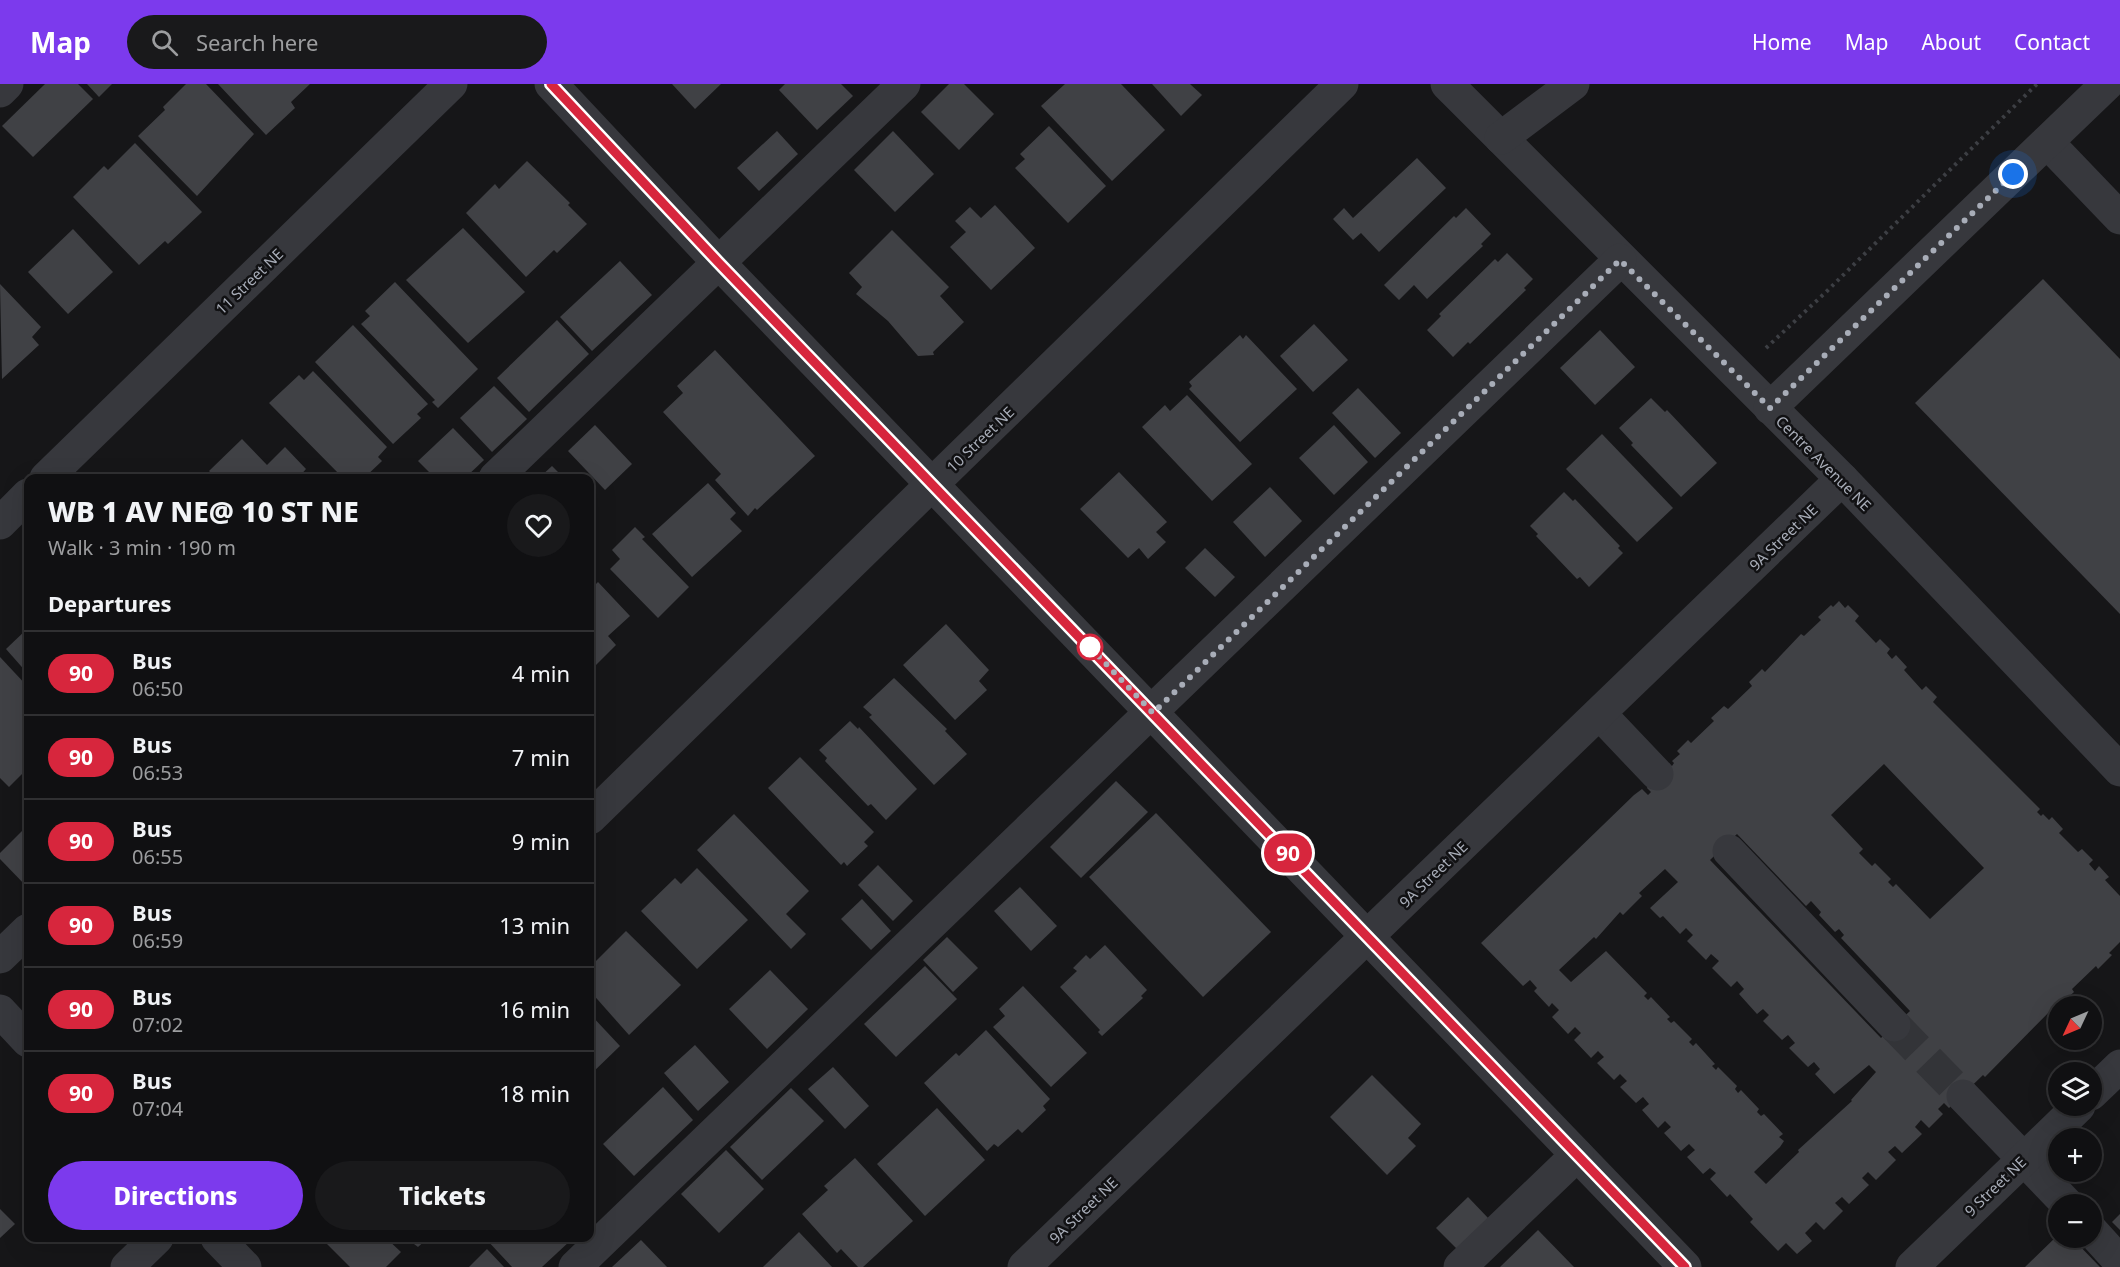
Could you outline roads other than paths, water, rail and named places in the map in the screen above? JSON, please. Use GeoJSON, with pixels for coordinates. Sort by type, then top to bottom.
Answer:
{"type":"FeatureCollection","features":[{"type":"Feature","properties":{"kind":"street"},"geometry":{"type":"LineString","coordinates":[[0,91],[7,84]]}},
{"type":"Feature","properties":{"kind":"street","name":"11 Street NE"},"geometry":{"type":"LineString","coordinates":[[50,474],[452,84]]}},
{"type":"Feature","properties":{"kind":"street"},"geometry":{"type":"LineString","coordinates":[[551,84],[718,262],[1685,1267]]}},
{"type":"Feature","properties":{"kind":"street"},"geometry":{"type":"LineString","coordinates":[[499,474],[904,84]]}},
{"type":"Feature","properties":{"kind":"street","name":"10 Street NE"},"geometry":{"type":"LineString","coordinates":[[594,814],[1342,84]]}},
{"type":"Feature","properties":{"kind":"street","name":"Centre Avenue NE"},"geometry":{"type":"LineString","coordinates":[[1448,84],[1620,260],[1842,479],[2120,770]]}},
{"type":"Feature","properties":{"kind":"street"},"geometry":{"type":"LineString","coordinates":[[1501,138],[1573,84]]}},
{"type":"Feature","properties":{"kind":"street"},"geometry":{"type":"LineString","coordinates":[[1770,408],[2107,84]]}},
{"type":"Feature","properties":{"kind":"street"},"geometry":{"type":"LineString","coordinates":[[2047,142],[2120,218]]}},
{"type":"Feature","properties":{"kind":"street"},"geometry":{"type":"LineString","coordinates":[[575,1267],[1153,713],[1620,260]]}},
{"type":"Feature","properties":{"kind":"street","name":"9A Street NE"},"geometry":{"type":"LineString","coordinates":[[1024,1267],[1842,479]]}},
{"type":"Feature","properties":{"kind":"street"},"geometry":{"type":"LineString","coordinates":[[0,523],[24,499]]}},
{"type":"Feature","properties":{"kind":"street"},"geometry":{"type":"LineString","coordinates":[[1600,714],[1657,774]]}},
{"type":"Feature","properties":{"kind":"street"},"geometry":{"type":"LineString","coordinates":[[1729,851],[1894,1025]]}},
{"type":"Feature","properties":{"kind":"street"},"geometry":{"type":"LineString","coordinates":[[0,957],[24,934]]}},
{"type":"Feature","properties":{"kind":"street"},"geometry":{"type":"LineString","coordinates":[[0,1011],[24,1037]]}},
{"type":"Feature","properties":{"kind":"street"},"geometry":{"type":"LineString","coordinates":[[2102,1083],[2120,1066]]}},
{"type":"Feature","properties":{"kind":"street"},"geometry":{"type":"LineString","coordinates":[[1963,1096],[2057,1194]]}},
{"type":"Feature","properties":{"kind":"street","name":"9 Street NE"},"geometry":{"type":"LineString","coordinates":[[1912,1267],[2069,1116]]}},
{"type":"Feature","properties":{"kind":"street"},"geometry":{"type":"LineString","coordinates":[[1460,1267],[1577,1155]]}},
{"type":"Feature","properties":{"kind":"street"},"geometry":{"type":"LineString","coordinates":[[127,1267],[153,1242]]}},
{"type":"Feature","properties":{"kind":"street"},"geometry":{"type":"LineString","coordinates":[[221,1242],[245,1267]]}},
{"type":"Feature","properties":{"kind":"street"},"geometry":{"type":"LineString","coordinates":[[2102,1242],[2120,1262]]}},
{"type":"Feature","properties":{"kind":"tunnel"},"geometry":{"type":"LineString","coordinates":[[1894,1025],[1963,1096]]}}]}
